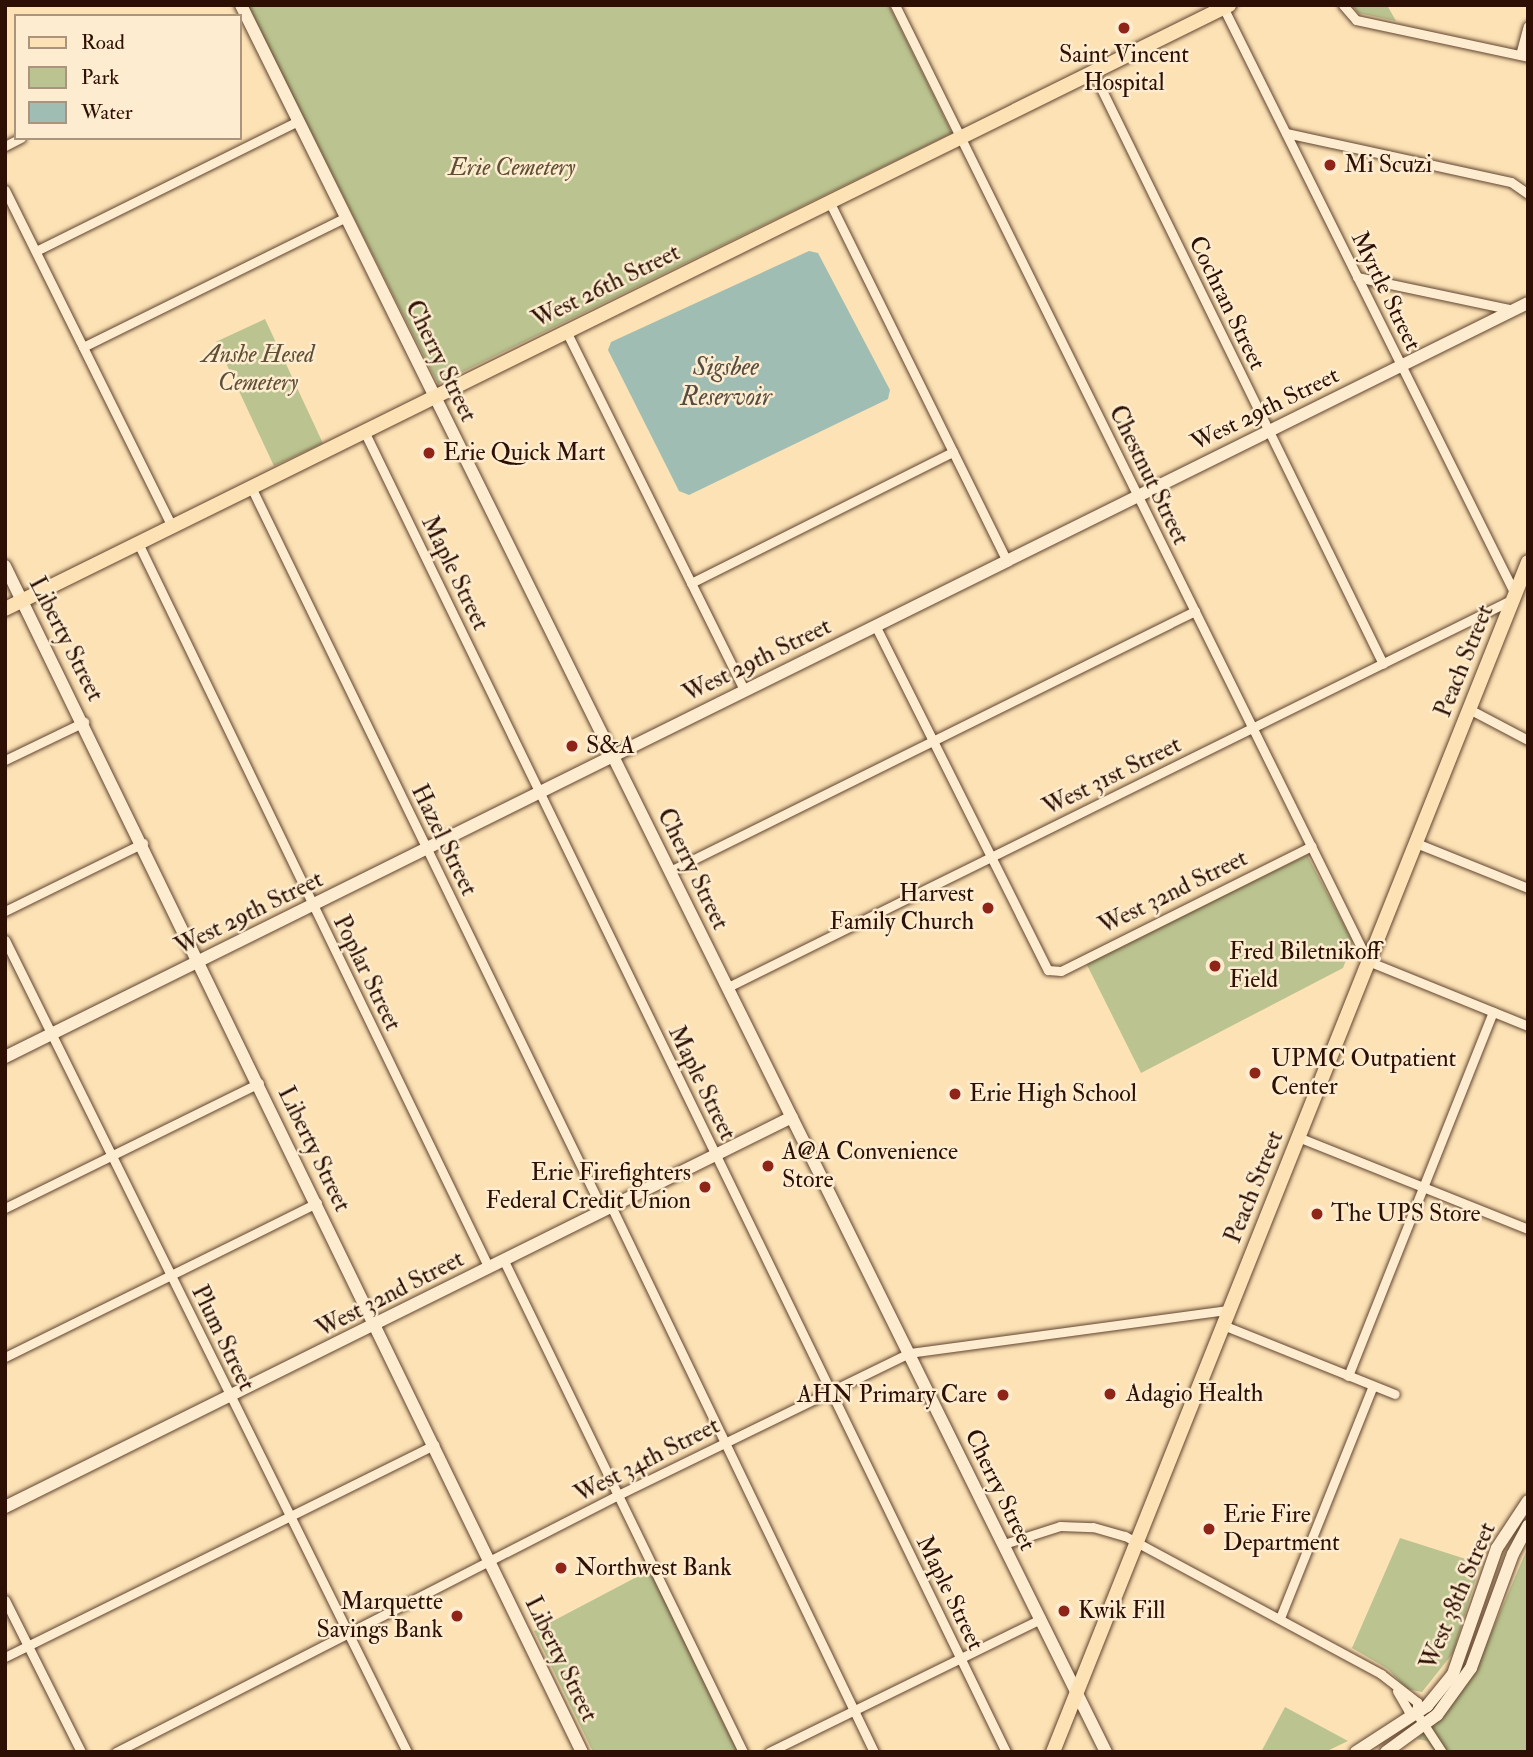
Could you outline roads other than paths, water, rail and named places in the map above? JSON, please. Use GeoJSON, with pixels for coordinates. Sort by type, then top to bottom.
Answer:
{"type":"FeatureCollection","features":[{"type":"Feature","properties":{"kind":"main road","name":"West 26th Street"},"geometry":{"type":"LineString","coordinates":[[5,609],[1225,6]]}},
{"type":"Feature","properties":{"kind":"main road","name":"Peach Street"},"geometry":{"type":"LineString","coordinates":[[1053,1752],[1528,562]]}},
{"type":"Feature","properties":{"kind":"street","name":"Cherry Street"},"geometry":{"type":"LineString","coordinates":[[241,5],[245,28],[298,121],[346,217],[1106,1752]]}},
{"type":"Feature","properties":{"kind":"street","name":"Chestnut Street"},"geometry":{"type":"LineString","coordinates":[[895,5],[1368,961]]}},
{"type":"Feature","properties":{"kind":"street"},"geometry":{"type":"LineString","coordinates":[[1343,5],[1356,20],[1524,56],[1528,26]]}},
{"type":"Feature","properties":{"kind":"street","name":"Myrtle Street"},"geometry":{"type":"LineString","coordinates":[[1225,6],[1514,597]]}},
{"type":"Feature","properties":{"kind":"street","name":"Cochran Street"},"geometry":{"type":"LineString","coordinates":[[1093,72],[1383,664]]}},
{"type":"Feature","properties":{"kind":"street"},"geometry":{"type":"LineString","coordinates":[[36,251],[298,121]]}},
{"type":"Feature","properties":{"kind":"street"},"geometry":{"type":"LineString","coordinates":[[1286,133],[1511,182],[1528,194]]}},
{"type":"Feature","properties":{"kind":"street"},"geometry":{"type":"LineString","coordinates":[[5,190],[172,526]]}},
{"type":"Feature","properties":{"kind":"street"},"geometry":{"type":"LineString","coordinates":[[829,201],[1007,561]]}},
{"type":"Feature","properties":{"kind":"street"},"geometry":{"type":"LineString","coordinates":[[83,347],[346,217]]}},
{"type":"Feature","properties":{"kind":"street"},"geometry":{"type":"LineString","coordinates":[[1357,276],[1514,310]]}},
{"type":"Feature","properties":{"kind":"street","name":"West 29th Street"},"geometry":{"type":"LineString","coordinates":[[5,1057],[1528,303]]}},
{"type":"Feature","properties":{"kind":"street"},"geometry":{"type":"LineString","coordinates":[[566,331],[744,690]]}},
{"type":"Feature","properties":{"kind":"street","name":"Maple Street"},"geometry":{"type":"LineString","coordinates":[[365,431],[1006,1752]]}},
{"type":"Feature","properties":{"kind":"street"},"geometry":{"type":"LineString","coordinates":[[691,583],[953,452]]}},
{"type":"Feature","properties":{"kind":"street","name":"Hazel Street"},"geometry":{"type":"LineString","coordinates":[[251,487],[426,848],[724,1443],[874,1752]]}},
{"type":"Feature","properties":{"kind":"street","name":"Poplar Street"},"geometry":{"type":"LineString","coordinates":[[138,543],[489,1268]]}},
{"type":"Feature","properties":{"kind":"street","name":"Liberty Street"},"geometry":{"type":"LineString","coordinates":[[5,566],[85,722],[582,1752]]}},
{"type":"Feature","properties":{"kind":"street","name":"West 31st Street"},"geometry":{"type":"LineString","coordinates":[[728,987],[1514,597]]}},
{"type":"Feature","properties":{"kind":"street"},"geometry":{"type":"LineString","coordinates":[[670,871],[1195,611]]}},
{"type":"Feature","properties":{"kind":"street"},"geometry":{"type":"LineString","coordinates":[[876,625],[991,858]]}},
{"type":"Feature","properties":{"kind":"street"},"geometry":{"type":"LineString","coordinates":[[1469,709],[1528,740]]}},
{"type":"Feature","properties":{"kind":"street"},"geometry":{"type":"LineString","coordinates":[[5,760],[85,722]]}},
{"type":"Feature","properties":{"kind":"street"},"geometry":{"type":"LineString","coordinates":[[1416,843],[1528,888]]}},
{"type":"Feature","properties":{"kind":"street"},"geometry":{"type":"LineString","coordinates":[[5,911],[143,844]]}},
{"type":"Feature","properties":{"kind":"street","name":"West 32nd Street"},"geometry":{"type":"LineString","coordinates":[[991,858],[1045,967],[1053,972],[1312,846]]}},
{"type":"Feature","properties":{"kind":"street","name":"Plum Street"},"geometry":{"type":"LineString","coordinates":[[5,940],[407,1752]]}},
{"type":"Feature","properties":{"kind":"street"},"geometry":{"type":"LineString","coordinates":[[1368,961],[1528,1026]]}},
{"type":"Feature","properties":{"kind":"street"},"geometry":{"type":"LineString","coordinates":[[1349,1376],[1493,1012]]}},
{"type":"Feature","properties":{"kind":"street"},"geometry":{"type":"LineString","coordinates":[[5,1209],[258,1083]]}},
{"type":"Feature","properties":{"kind":"street","name":"West 32nd Street"},"geometry":{"type":"LineString","coordinates":[[5,1507],[792,1117]]}},
{"type":"Feature","properties":{"kind":"street"},"geometry":{"type":"LineString","coordinates":[[1298,1137],[1528,1229]]}},
{"type":"Feature","properties":{"kind":"street"},"geometry":{"type":"LineString","coordinates":[[5,1357],[317,1203]]}},
{"type":"Feature","properties":{"kind":"street"},"geometry":{"type":"LineString","coordinates":[[504,1261],[743,1752]]}},
{"type":"Feature","properties":{"kind":"street","name":"West 34th Street"},"geometry":{"type":"LineString","coordinates":[[116,1752],[350,1636],[618,1495],[909,1353],[1229,1310]]}},
{"type":"Feature","properties":{"kind":"street"},"geometry":{"type":"LineString","coordinates":[[1223,1325],[1395,1394]]}},
{"type":"Feature","properties":{"kind":"street"},"geometry":{"type":"LineString","coordinates":[[1280,1618],[1373,1386]]}},
{"type":"Feature","properties":{"kind":"street"},"geometry":{"type":"LineString","coordinates":[[5,1657],[434,1445]]}},
{"type":"Feature","properties":{"kind":"street","name":"West 38th Street"},"geometry":{"type":"LineString","coordinates":[[1386,1752],[1425,1726],[1439,1703],[1461,1658],[1497,1548],[1528,1502]]}},
{"type":"Feature","properties":{"kind":"street"},"geometry":{"type":"LineString","coordinates":[[1004,1544],[1037,1531],[1071,1526],[1103,1529],[1137,1542],[1378,1671],[1397,1690],[1408,1710],[1417,1714],[1442,1752]]}},
{"type":"Feature","properties":{"kind":"street","name":"West 38th Street"},"geometry":{"type":"LineString","coordinates":[[1356,1752],[1439,1703],[1471,1668],[1527,1527]]}},
{"type":"Feature","properties":{"kind":"street"},"geometry":{"type":"LineString","coordinates":[[5,1600],[81,1752]]}},
{"type":"Feature","properties":{"kind":"street"},"geometry":{"type":"LineString","coordinates":[[769,1752],[1041,1619]]}},
{"type":"Feature","properties":{"kind":"water","name":"Sigsbee Reservoir"},"geometry":{"type":"Polygon","coordinates":[[[809,251],[818,253],[890,390],[888,399],[689,495],[679,491],[608,350],[611,342],[809,251]]]}},
{"type":"Feature","properties":{"kind":"place","name":"Saint Vincent Hospital"},"geometry":{"type":"Point","coordinates":[1124,28]}},
{"type":"Feature","properties":{"kind":"place","name":"Mi Scuzi"},"geometry":{"type":"Point","coordinates":[1330,165]}},
{"type":"Feature","properties":{"kind":"place","name":"Erie Quick Mart"},"geometry":{"type":"Point","coordinates":[429,453]}},
{"type":"Feature","properties":{"kind":"place","name":"S&A"},"geometry":{"type":"Point","coordinates":[572,746]}},
{"type":"Feature","properties":{"kind":"place","name":"Harvest Family Church"},"geometry":{"type":"Point","coordinates":[988,908]}},
{"type":"Feature","properties":{"kind":"place","name":"Fred Biletnikoff Field"},"geometry":{"type":"Point","coordinates":[1215,966]}},
{"type":"Feature","properties":{"kind":"place","name":"UPMC Outpatient Center"},"geometry":{"type":"Point","coordinates":[1255,1073]}},
{"type":"Feature","properties":{"kind":"place","name":"Erie High School"},"geometry":{"type":"Point","coordinates":[955,1094]}},
{"type":"Feature","properties":{"kind":"place","name":"A@A Convenience Store"},"geometry":{"type":"Point","coordinates":[768,1166]}},
{"type":"Feature","properties":{"kind":"place","name":"Erie Firefighters Federal Credit Union"},"geometry":{"type":"Point","coordinates":[705,1187]}},
{"type":"Feature","properties":{"kind":"place","name":"The UPS Store"},"geometry":{"type":"Point","coordinates":[1317,1214]}},
{"type":"Feature","properties":{"kind":"place","name":"Adagio Health"},"geometry":{"type":"Point","coordinates":[1110,1394]}},
{"type":"Feature","properties":{"kind":"place","name":"AHN Primary Care"},"geometry":{"type":"Point","coordinates":[1003,1395]}},
{"type":"Feature","properties":{"kind":"place","name":"Erie Fire Department"},"geometry":{"type":"Point","coordinates":[1209,1529]}},
{"type":"Feature","properties":{"kind":"place","name":"Northwest Bank"},"geometry":{"type":"Point","coordinates":[561,1568]}},
{"type":"Feature","properties":{"kind":"place","name":"Kwik Fill"},"geometry":{"type":"Point","coordinates":[1064,1611]}},
{"type":"Feature","properties":{"kind":"place","name":"Marquette Savings Bank"},"geometry":{"type":"Point","coordinates":[457,1616]}},
{"type":"Feature","properties":{"kind":"park label","name":"Erie Cemetery"},"geometry":{"type":"Point","coordinates":[512,168]}},
{"type":"Feature","properties":{"kind":"park label","name":"Anshe Hesed Cemetery"},"geometry":{"type":"Point","coordinates":[258,369]}}]}
